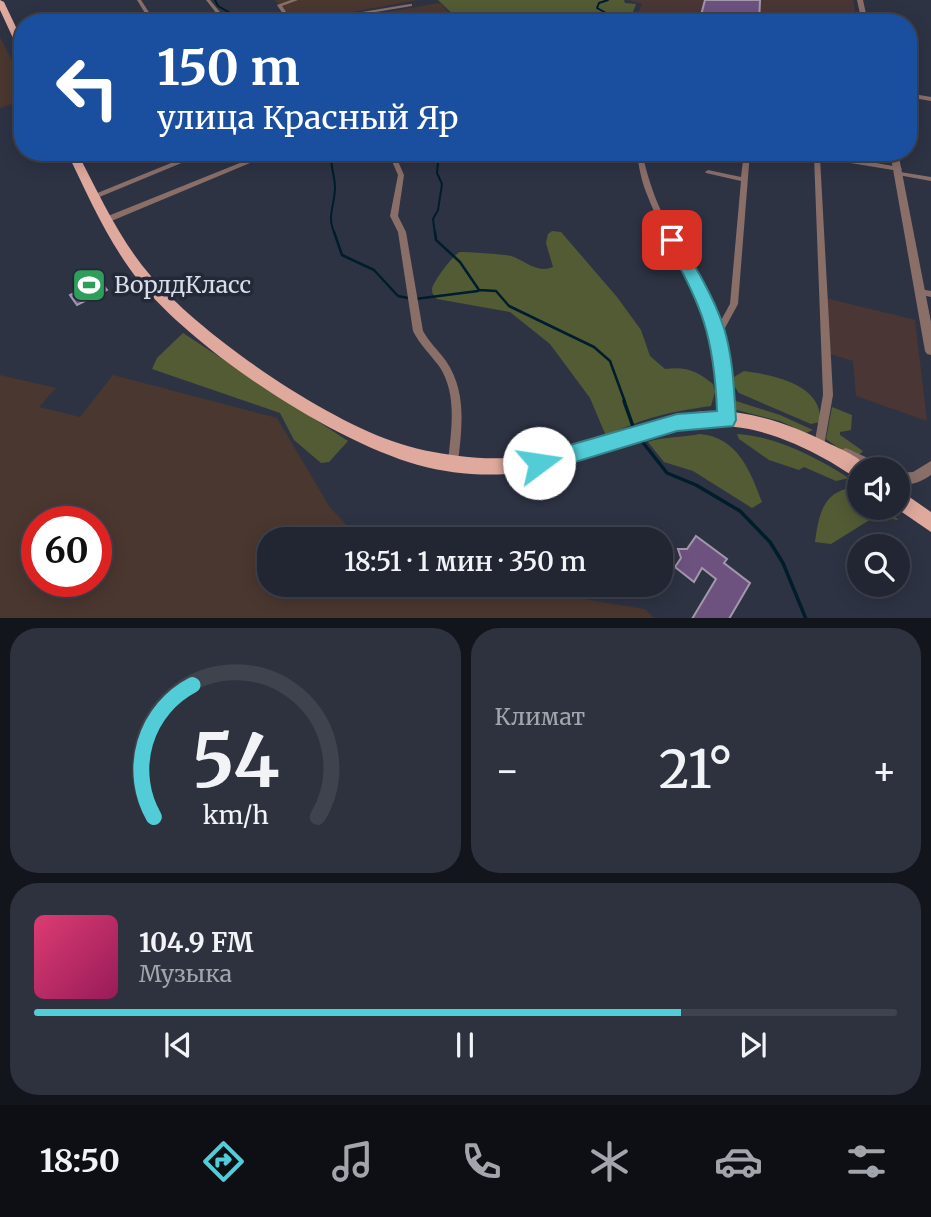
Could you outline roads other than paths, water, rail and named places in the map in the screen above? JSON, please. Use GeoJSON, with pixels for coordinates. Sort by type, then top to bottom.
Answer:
{"type":"FeatureCollection","features":[{"type":"Feature","properties":{"kind":"main road"},"geometry":{"type":"LineString","coordinates":[[0,2],[14,32]]}},
{"type":"Feature","properties":{"kind":"main road"},"geometry":{"type":"LineString","coordinates":[[76,161],[106,220],[152,286],[178,312],[244,363],[339,424],[374,442],[419,457],[499,466],[539,463],[701,418],[726,420],[794,435],[819,445],[847,462]]}},
{"type":"Feature","properties":{"kind":"main road"},"geometry":{"type":"LineString","coordinates":[[910,507],[931,523]]}},
{"type":"Feature","properties":{"kind":"street"},"geometry":{"type":"LineString","coordinates":[[208,0],[220,14]]}},
{"type":"Feature","properties":{"kind":"street"},"geometry":{"type":"LineString","coordinates":[[286,14],[279,5],[296,0]]}},
{"type":"Feature","properties":{"kind":"street"},"geometry":{"type":"LineString","coordinates":[[358,14],[410,5]]}},
{"type":"Feature","properties":{"kind":"street"},"geometry":{"type":"LineString","coordinates":[[94,196],[182,161]]}},
{"type":"Feature","properties":{"kind":"street"},"geometry":{"type":"LineString","coordinates":[[106,220],[251,161]]}},
{"type":"Feature","properties":{"kind":"street"},"geometry":{"type":"LineString","coordinates":[[395,161],[402,183],[394,216],[402,232],[418,331],[435,352],[457,393],[453,462]]}},
{"type":"Feature","properties":{"kind":"street"},"geometry":{"type":"LineString","coordinates":[[641,161],[653,202],[699,286],[716,328],[723,365],[726,420]]}},
{"type":"Feature","properties":{"kind":"street"},"geometry":{"type":"LineString","coordinates":[[716,328],[722,326],[734,304],[746,161]]}},
{"type":"Feature","properties":{"kind":"street"},"geometry":{"type":"LineString","coordinates":[[817,161],[828,394],[819,445],[848,457]]}},
{"type":"Feature","properties":{"kind":"street"},"geometry":{"type":"LineString","coordinates":[[848,161],[931,179]]}},
{"type":"Feature","properties":{"kind":"street"},"geometry":{"type":"LineString","coordinates":[[896,161],[926,293],[931,351]]}},
{"type":"Feature","properties":{"kind":"street"},"geometry":{"type":"LineString","coordinates":[[708,172],[745,180]]}},
{"type":"Feature","properties":{"kind":"street"},"geometry":{"type":"LineString","coordinates":[[910,479],[931,467]]}},
{"type":"Feature","properties":{"kind":"waterway"},"geometry":{"type":"LineString","coordinates":[[215,0],[218,6],[232,14]]}},
{"type":"Feature","properties":{"kind":"waterway"},"geometry":{"type":"LineString","coordinates":[[593,14],[606,13],[597,8],[599,3],[608,0]]}},
{"type":"Feature","properties":{"kind":"waterway"},"geometry":{"type":"LineString","coordinates":[[331,161],[335,187],[331,222],[334,232]]}},
{"type":"Feature","properties":{"kind":"waterway"},"geometry":{"type":"LineString","coordinates":[[435,234],[433,219],[438,210],[442,184],[437,173],[438,161]]}},
{"type":"Feature","properties":{"kind":"waterway"},"geometry":{"type":"LineString","coordinates":[[334,232],[342,255],[374,270],[398,296],[408,298]]}},
{"type":"Feature","properties":{"kind":"waterway"},"geometry":{"type":"LineString","coordinates":[[435,232],[436,240],[460,262],[479,290],[496,291],[509,306],[594,347],[610,361],[625,402]]}},
{"type":"Feature","properties":{"kind":"waterway"},"geometry":{"type":"LineString","coordinates":[[415,299],[478,291]]}},
{"type":"Feature","properties":{"kind":"waterway"},"geometry":{"type":"LineString","coordinates":[[624,401],[635,432]]}},
{"type":"Feature","properties":{"kind":"waterway"},"geometry":{"type":"LineString","coordinates":[[641,440],[667,473],[696,485],[740,511],[770,542],[783,563],[806,618]]}},
{"type":"Feature","properties":{"kind":"place","name":"ВорлдКласс"},"geometry":{"type":"Point","coordinates":[89,285]}}]}
